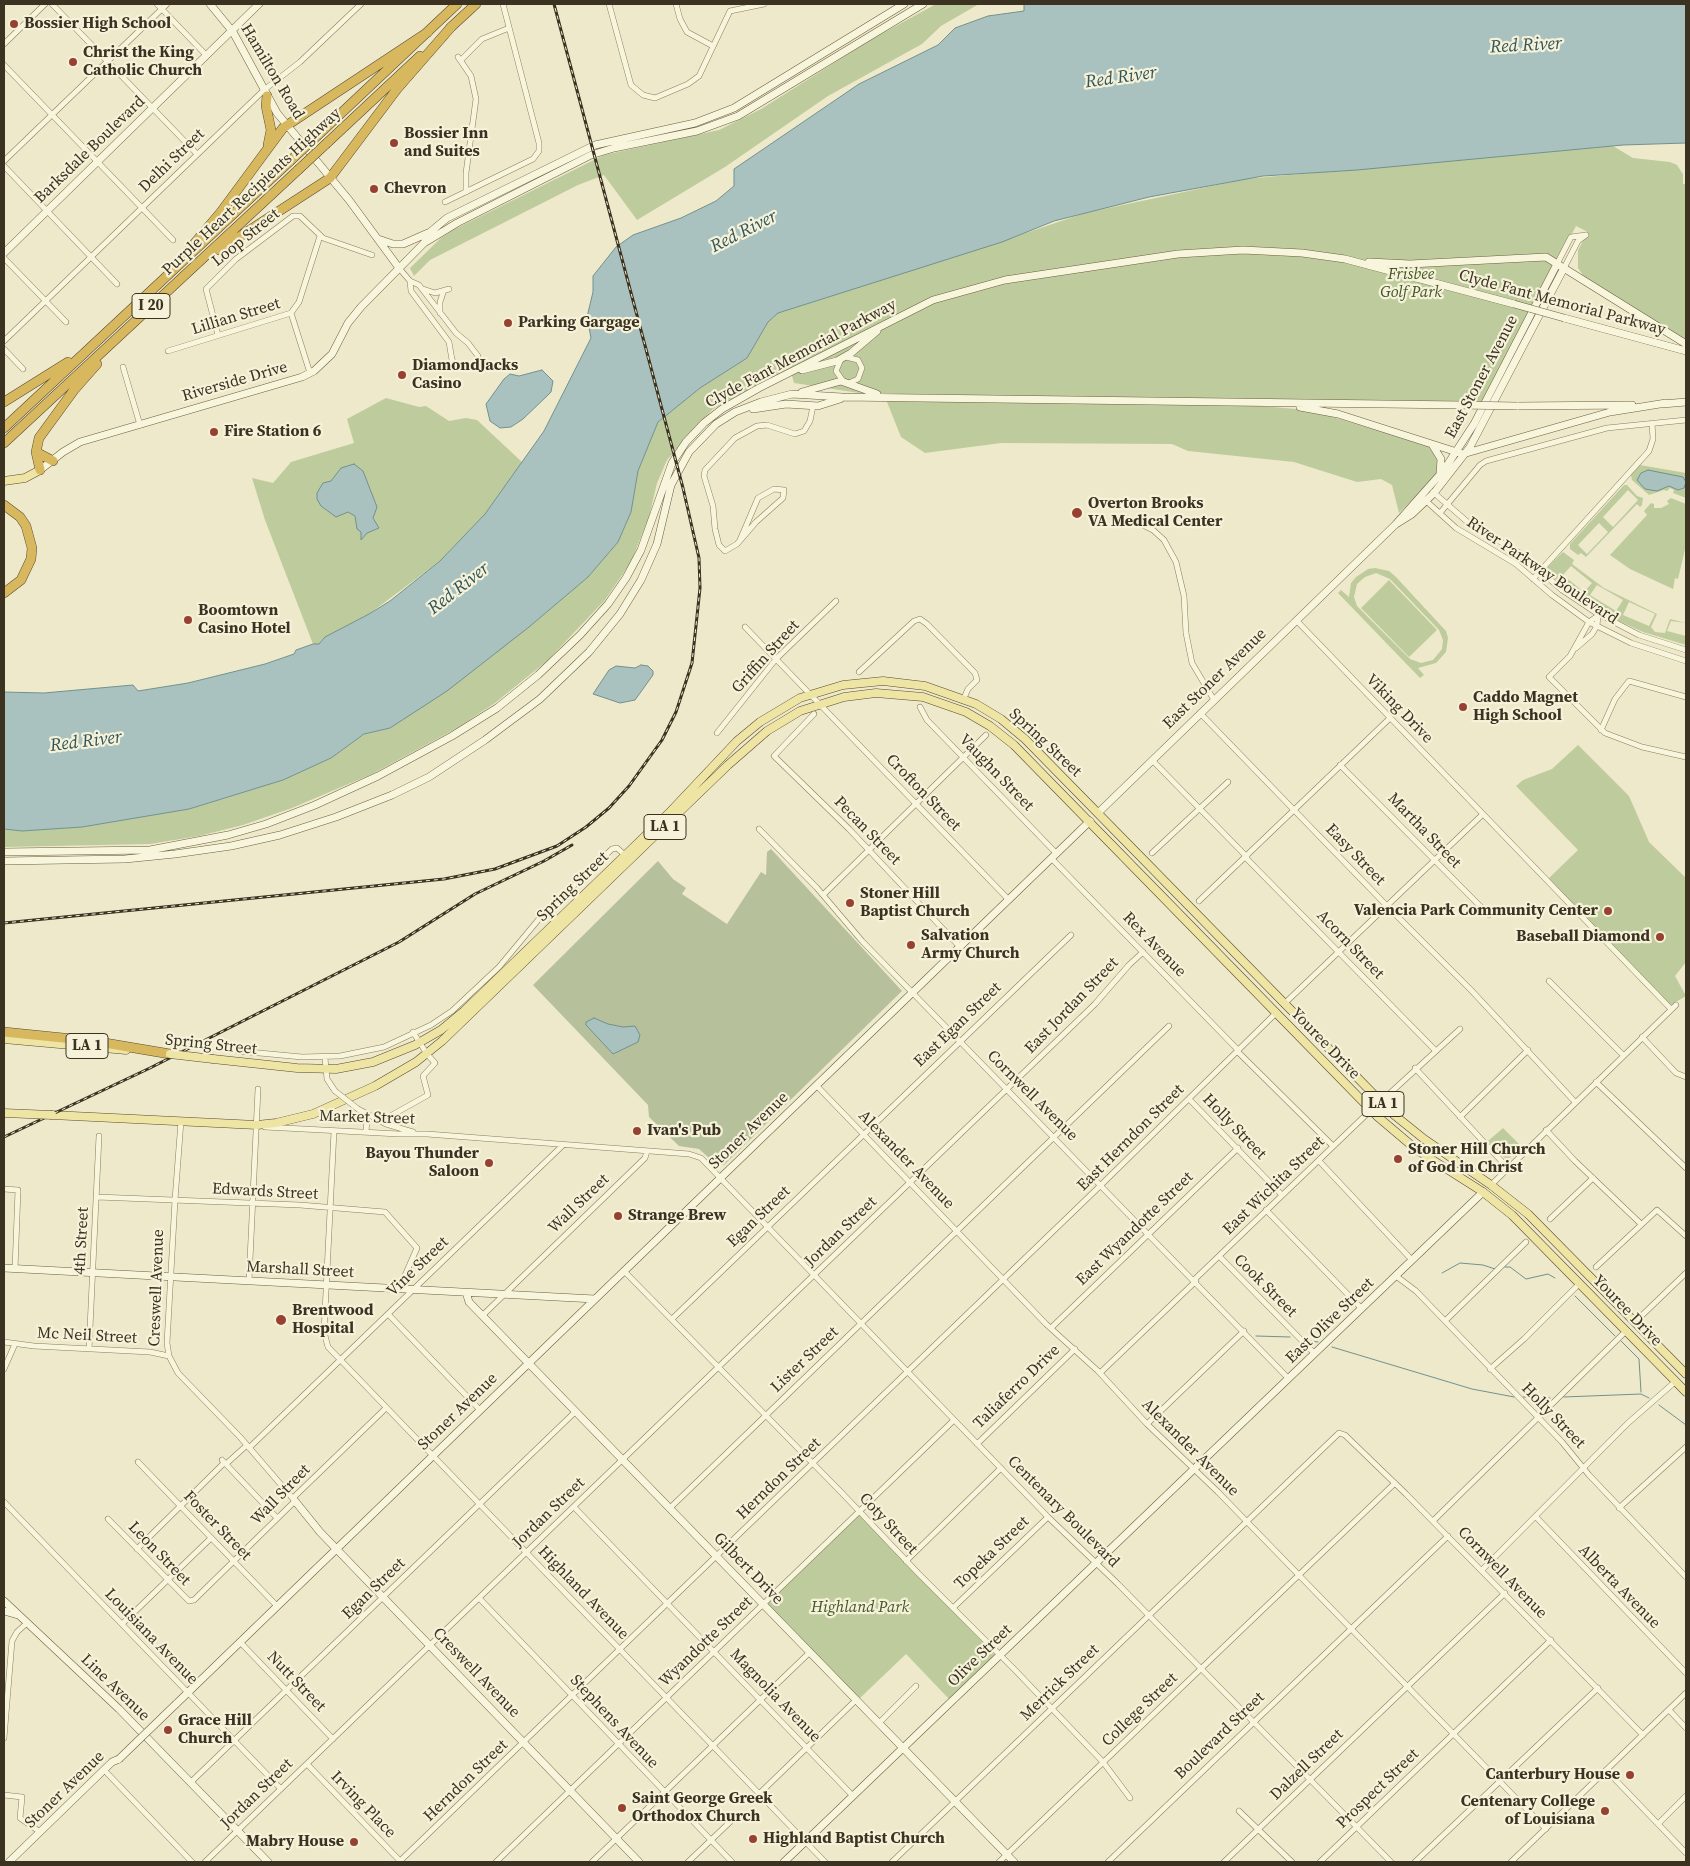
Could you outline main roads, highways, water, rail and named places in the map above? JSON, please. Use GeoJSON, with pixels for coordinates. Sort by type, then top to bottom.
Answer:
{"type":"FeatureCollection","features":[{"type":"Feature","properties":{"kind":"highway","name":"Purple Heart Recipients Highway"},"geometry":{"type":"LineString","coordinates":[[4,428],[457,4]]}},
{"type":"Feature","properties":{"kind":"highway","name":"Purple Heart Recipients Highway"},"geometry":{"type":"LineString","coordinates":[[4,443],[476,4]]}},
{"type":"Feature","properties":{"kind":"highway"},"geometry":{"type":"LineString","coordinates":[[195,267],[330,178],[397,89],[452,26]]}},
{"type":"Feature","properties":{"kind":"highway"},"geometry":{"type":"LineString","coordinates":[[154,289],[216,218],[286,125],[428,32]]}},
{"type":"Feature","properties":{"kind":"highway"},"geometry":{"type":"LineString","coordinates":[[266,93],[266,106],[271,130],[266,150]]}},
{"type":"Feature","properties":{"kind":"highway"},"geometry":{"type":"LineString","coordinates":[[40,470],[36,452],[43,432],[117,338]]}},
{"type":"Feature","properties":{"kind":"highway"},"geometry":{"type":"LineString","coordinates":[[4,402],[84,353]]}},
{"type":"Feature","properties":{"kind":"highway"},"geometry":{"type":"LineString","coordinates":[[36,452],[53,461]]}},
{"type":"Feature","properties":{"kind":"highway"},"geometry":{"type":"LineString","coordinates":[[4,505],[23,522],[30,536],[32,548],[32,559],[24,575],[13,588],[4,593]]}},
{"type":"Feature","properties":{"kind":"highway"},"geometry":{"type":"LineString","coordinates":[[4,1032],[93,1041],[170,1054]]}},
{"type":"Feature","properties":{"kind":"highway"},"geometry":{"type":"LineString","coordinates":[[4,1113],[14,1113]]}},
{"type":"Feature","properties":{"kind":"main road"},"geometry":{"type":"LineString","coordinates":[[4,481],[25,478],[40,470]]}},
{"type":"Feature","properties":{"kind":"main road","name":"Spring Street"},"geometry":{"type":"LineString","coordinates":[[257,1125],[290,1121],[313,1114],[385,1080],[426,1054],[628,858],[744,734],[778,710],[810,695],[843,685],[888,681],[925,686],[964,698],[1011,727],[1098,813]]}},
{"type":"Feature","properties":{"kind":"main road","name":"Spring Street"},"geometry":{"type":"LineString","coordinates":[[4,1038],[326,1069],[346,1068],[373,1062],[419,1043],[464,1011],[760,737],[784,720],[819,704],[860,694],[923,697],[966,712],[990,726],[1014,745],[1090,821]]}},
{"type":"Feature","properties":{"kind":"main road"},"geometry":{"type":"LineString","coordinates":[[1090,821],[1098,813]]}},
{"type":"Feature","properties":{"kind":"main road","name":"Youree Drive"},"geometry":{"type":"LineString","coordinates":[[1098,813],[1398,1118],[1424,1140],[1491,1185],[1542,1227],[1686,1373]]}},
{"type":"Feature","properties":{"kind":"main road","name":"Youree Drive"},"geometry":{"type":"LineString","coordinates":[[1090,821],[1371,1110],[1417,1150],[1483,1192],[1526,1229],[1686,1392]]}},
{"type":"Feature","properties":{"kind":"main road"},"geometry":{"type":"LineString","coordinates":[[1276,1013],[1284,1004]]}},
{"type":"Feature","properties":{"kind":"main road","name":"Market Street"},"geometry":{"type":"LineString","coordinates":[[14,1113],[257,1125]]}},
{"type":"Feature","properties":{"kind":"main road"},"geometry":{"type":"LineString","coordinates":[[1483,1192],[1491,1185]]}},
{"type":"Feature","properties":{"kind":"main road"},"geometry":{"type":"LineString","coordinates":[[1676,1381],[1686,1373]]}},
{"type":"Feature","properties":{"kind":"water","name":"Red River"},"geometry":{"type":"Polygon","coordinates":[[[1024,4],[1686,4],[1686,143],[1623,145],[1357,170],[1263,176],[1149,197],[1054,221],[1002,242],[778,313],[768,322],[747,358],[700,388],[658,422],[638,471],[631,512],[618,542],[588,577],[529,627],[447,691],[390,728],[364,734],[331,758],[283,780],[189,809],[82,827],[22,831],[4,829],[4,692],[44,693],[133,685],[138,691],[188,683],[265,664],[294,654],[296,650],[313,644],[319,644],[325,637],[390,601],[440,561],[485,514],[544,431],[591,338],[587,317],[593,292],[593,276],[616,247],[633,235],[681,218],[716,201],[734,186],[734,169],[859,84],[938,45],[955,28],[988,16],[1024,11],[1024,4]]]}},
{"type":"Feature","properties":{"kind":"water"},"geometry":{"type":"Polygon","coordinates":[[[542,370],[553,381],[551,392],[548,395],[523,419],[511,427],[500,428],[490,421],[486,404],[504,379],[510,374],[519,376],[542,370]]]}},
{"type":"Feature","properties":{"kind":"water"},"geometry":{"type":"Polygon","coordinates":[[[354,464],[363,471],[377,507],[373,518],[379,528],[367,533],[361,540],[361,532],[357,529],[355,516],[348,512],[336,517],[321,506],[317,499],[317,493],[323,483],[331,481],[341,468],[354,464]]]}},
{"type":"Feature","properties":{"kind":"water"},"geometry":{"type":"Polygon","coordinates":[[[1648,470],[1683,477],[1686,482],[1684,488],[1678,490],[1669,486],[1657,491],[1645,489],[1637,480],[1641,473],[1648,470]]]}},
{"type":"Feature","properties":{"kind":"water"},"geometry":{"type":"Polygon","coordinates":[[[641,665],[648,666],[653,671],[653,675],[635,700],[620,703],[593,694],[609,670],[616,666],[635,668],[641,665]]]}},
{"type":"Feature","properties":{"kind":"water"},"geometry":{"type":"Polygon","coordinates":[[[594,1018],[608,1024],[623,1027],[635,1026],[640,1035],[638,1042],[613,1054],[586,1025],[586,1022],[594,1018]]]}},
{"type":"Feature","properties":{"kind":"waterway"},"geometry":{"type":"LineString","coordinates":[[1442,1273],[1460,1263],[1483,1265],[1495,1269]]}},
{"type":"Feature","properties":{"kind":"waterway"},"geometry":{"type":"LineString","coordinates":[[1505,1267],[1510,1267],[1526,1279],[1548,1274],[1555,1278]]}},
{"type":"Feature","properties":{"kind":"waterway"},"geometry":{"type":"LineString","coordinates":[[1575,1296],[1615,1336]]}},
{"type":"Feature","properties":{"kind":"waterway"},"geometry":{"type":"LineString","coordinates":[[1256,1336],[1290,1337]]}},
{"type":"Feature","properties":{"kind":"waterway"},"geometry":{"type":"LineString","coordinates":[[1310,1341],[1318,1342]]}},
{"type":"Feature","properties":{"kind":"waterway"},"geometry":{"type":"LineString","coordinates":[[1621,1341],[1639,1359],[1641,1392]]}},
{"type":"Feature","properties":{"kind":"waterway"},"geometry":{"type":"LineString","coordinates":[[1332,1347],[1472,1389],[1514,1397]]}},
{"type":"Feature","properties":{"kind":"waterway"},"geometry":{"type":"LineString","coordinates":[[1564,1397],[1641,1394],[1649,1398]]}},
{"type":"Feature","properties":{"kind":"waterway"},"geometry":{"type":"LineString","coordinates":[[1523,1397],[1550,1398]]}},
{"type":"Feature","properties":{"kind":"waterway"},"geometry":{"type":"LineString","coordinates":[[1659,1405],[1686,1425]]}},
{"type":"Feature","properties":{"kind":"tunnel"},"geometry":{"type":"LineString","coordinates":[[466,369],[477,361]]}},
{"type":"Feature","properties":{"kind":"railway"},"geometry":{"type":"LineString","coordinates":[[4,923],[444,879],[495,869],[557,846],[586,827],[609,808],[629,786],[662,740],[676,712],[692,663],[700,588],[699,558],[683,488],[554,4]]}},
{"type":"Feature","properties":{"kind":"railway"},"geometry":{"type":"LineString","coordinates":[[4,1137],[150,1068],[399,942],[475,894],[544,861],[572,845]]}},
{"type":"Feature","properties":{"kind":"place","name":"Bossier High School"},"geometry":{"type":"Point","coordinates":[14,24]}},
{"type":"Feature","properties":{"kind":"place","name":"Christ the King Catholic Church"},"geometry":{"type":"Point","coordinates":[73,62]}},
{"type":"Feature","properties":{"kind":"place","name":"Bossier Inn and Suites"},"geometry":{"type":"Point","coordinates":[394,143]}},
{"type":"Feature","properties":{"kind":"place","name":"Chevron"},"geometry":{"type":"Point","coordinates":[374,189]}},
{"type":"Feature","properties":{"kind":"place","name":"Parking Gargage"},"geometry":{"type":"Point","coordinates":[508,323]}},
{"type":"Feature","properties":{"kind":"place","name":"DiamondJacks Casino"},"geometry":{"type":"Point","coordinates":[402,375]}},
{"type":"Feature","properties":{"kind":"place","name":"Fire Station 6"},"geometry":{"type":"Point","coordinates":[214,432]}},
{"type":"Feature","properties":{"kind":"place","name":"Overton Brooks VA Medical Center"},"geometry":{"type":"Point","coordinates":[1077,513]}},
{"type":"Feature","properties":{"kind":"place","name":"Boomtown Casino Hotel"},"geometry":{"type":"Point","coordinates":[188,620]}},
{"type":"Feature","properties":{"kind":"place","name":"Caddo Magnet High School"},"geometry":{"type":"Point","coordinates":[1463,707]}},
{"type":"Feature","properties":{"kind":"place","name":"Stoner Hill Baptist Church"},"geometry":{"type":"Point","coordinates":[850,903]}},
{"type":"Feature","properties":{"kind":"place","name":"Valencia Park Community Center"},"geometry":{"type":"Point","coordinates":[1608,911]}},
{"type":"Feature","properties":{"kind":"place","name":"Baseball Diamond"},"geometry":{"type":"Point","coordinates":[1660,937]}},
{"type":"Feature","properties":{"kind":"place","name":"Salvation Army Church"},"geometry":{"type":"Point","coordinates":[911,945]}},
{"type":"Feature","properties":{"kind":"place","name":"Ivan's Pub"},"geometry":{"type":"Point","coordinates":[637,1131]}},
{"type":"Feature","properties":{"kind":"place","name":"Stoner Hill Church of God in Christ"},"geometry":{"type":"Point","coordinates":[1398,1159]}},
{"type":"Feature","properties":{"kind":"place","name":"Bayou Thunder Saloon"},"geometry":{"type":"Point","coordinates":[489,1163]}},
{"type":"Feature","properties":{"kind":"place","name":"Strange Brew"},"geometry":{"type":"Point","coordinates":[618,1216]}},
{"type":"Feature","properties":{"kind":"place","name":"Brentwood Hospital"},"geometry":{"type":"Point","coordinates":[281,1320]}},
{"type":"Feature","properties":{"kind":"place","name":"Grace Hill Church"},"geometry":{"type":"Point","coordinates":[168,1730]}},
{"type":"Feature","properties":{"kind":"place","name":"Canterbury House"},"geometry":{"type":"Point","coordinates":[1630,1775]}},
{"type":"Feature","properties":{"kind":"place","name":"Saint George Greek Orthodox Church"},"geometry":{"type":"Point","coordinates":[622,1808]}},
{"type":"Feature","properties":{"kind":"place","name":"Centenary College of Louisiana"},"geometry":{"type":"Point","coordinates":[1605,1811]}},
{"type":"Feature","properties":{"kind":"place","name":"Highland Baptist Church"},"geometry":{"type":"Point","coordinates":[753,1839]}},
{"type":"Feature","properties":{"kind":"place","name":"Mabry House"},"geometry":{"type":"Point","coordinates":[354,1842]}},
{"type":"Feature","properties":{"kind":"park label","name":"Frisbee Golf Park"},"geometry":{"type":"Point","coordinates":[1411,284]}},
{"type":"Feature","properties":{"kind":"park label","name":"Highland Park"},"geometry":{"type":"Point","coordinates":[860,1608]}}]}
